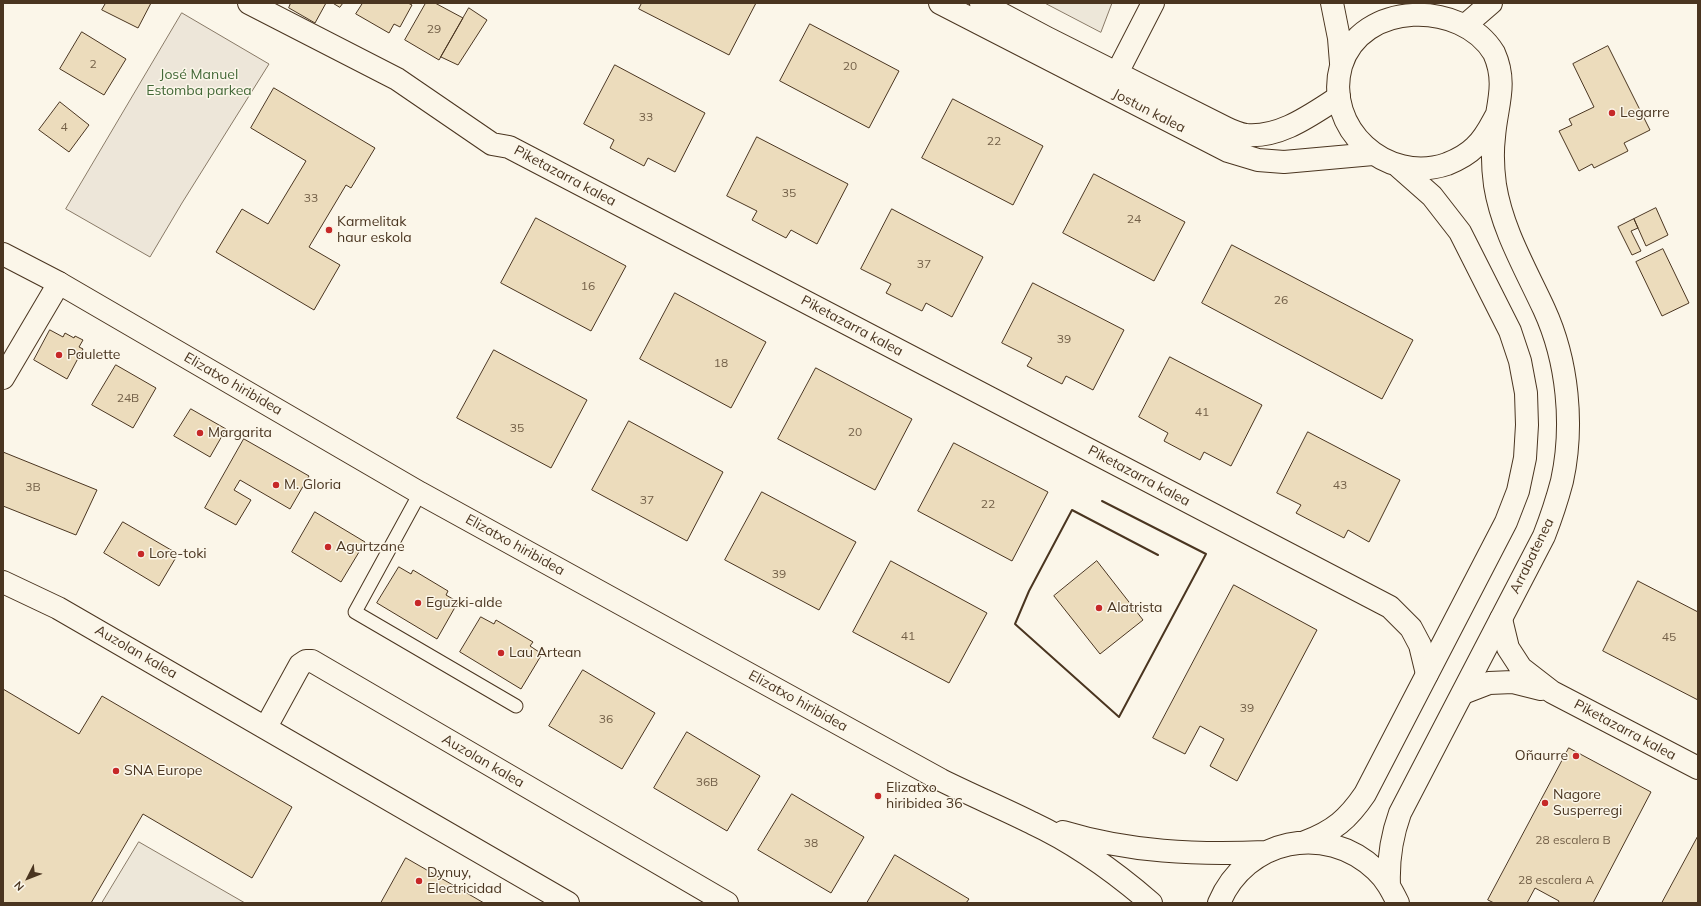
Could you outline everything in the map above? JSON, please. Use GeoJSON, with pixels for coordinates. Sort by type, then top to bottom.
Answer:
{"type":"FeatureCollection","features":[{"type":"Feature","properties":{"kind":"street","name":"Piketazarra kalea"},"geometry":{"type":"LineString","coordinates":[[249,3],[397,79],[492,144],[509,147],[1390,607],[1411,628],[1420,645],[1427,674]]}},
{"type":"Feature","properties":{"kind":"street","name":"Jostun kalea"},"geometry":{"type":"LineString","coordinates":[[940,3],[1228,151],[1258,160],[1284,162],[1373,154]]}},
{"type":"Feature","properties":{"kind":"street","name":"Jostun kalea"},"geometry":{"type":"LineString","coordinates":[[980,3],[1226,128],[1246,135],[1264,134],[1294,125],[1339,97]]}},
{"type":"Feature","properties":{"kind":"street"},"geometry":{"type":"LineString","coordinates":[[1116,73],[1153,3]]}},
{"type":"Feature","properties":{"kind":"street"},"geometry":{"type":"LineString","coordinates":[[1332,3],[1339,38],[1342,64]]}},
{"type":"Feature","properties":{"kind":"street"},"geometry":{"type":"LineString","coordinates":[[1469,22],[1491,3]]}},
{"type":"Feature","properties":{"kind":"street","name":"Arrabatenea"},"geometry":{"type":"LineString","coordinates":[[1305,842],[1323,835],[1338,825],[1354,811],[1365,794],[1506,522],[1518,491],[1525,458],[1527,425],[1526,393],[1520,361],[1510,331],[1460,232],[1432,196],[1398,166],[1373,154],[1356,138],[1345,119],[1339,97],[1338,80],[1342,64],[1352,42],[1369,23],[1391,10],[1414,4],[1434,6],[1452,12],[1469,22],[1484,36],[1495,54],[1501,74],[1501,95],[1493,138],[1495,184],[1500,208],[1508,232],[1545,312],[1555,338],[1562,365],[1566,392],[1567,420],[1562,480],[1555,508],[1544,536],[1398,819],[1390,850],[1388,868],[1394,894]]}},
{"type":"Feature","properties":{"kind":"street","name":"Arrabatenea"},"geometry":{"type":"LineString","coordinates":[[1398,166],[1418,169],[1438,167],[1457,160],[1474,149],[1483,139],[1496,116]]}},
{"type":"Feature","properties":{"kind":"street","name":"Elizatxo hiribidea"},"geometry":{"type":"LineString","coordinates":[[3,254],[59,283],[420,493],[941,780],[987,803],[1033,823],[1068,842],[1101,864],[1151,903]]}},
{"type":"Feature","properties":{"kind":"street"},"geometry":{"type":"LineString","coordinates":[[3,378],[59,283]]}},
{"type":"Feature","properties":{"kind":"street","name":"Auzolan kalea"},"geometry":{"type":"LineString","coordinates":[[3,582],[58,608],[568,903]]}},
{"type":"Feature","properties":{"kind":"street","name":"Piketazarra kalea"},"geometry":{"type":"LineString","coordinates":[[1501,619],[1508,648],[1521,668],[1552,692],[1698,768]]}},
{"type":"Feature","properties":{"kind":"street","name":"Auzolan kalea"},"geometry":{"type":"LineString","coordinates":[[266,727],[300,665],[306,661],[312,661],[727,903]]}},
{"type":"Feature","properties":{"kind":"street","name":"Piketazarra kalea"},"geometry":{"type":"LineString","coordinates":[[1463,693],[1489,683],[1513,682],[1552,692]]}},
{"type":"Feature","properties":{"kind":"street","name":"Elizatxo hiribidea"},"geometry":{"type":"LineString","coordinates":[[1033,823],[1086,838],[1149,850],[1187,854],[1265,852]]}},
{"type":"Feature","properties":{"kind":"street"},"geometry":{"type":"LineString","coordinates":[[1219,903],[1230,882],[1239,870],[1251,860],[1265,852],[1284,845],[1305,842],[1324,843],[1344,849],[1355,855],[1377,870],[1394,894]]}},
{"type":"Feature","properties":{"kind":"lane"},"geometry":{"type":"LineString","coordinates":[[420,493],[355,612],[516,706]]}},
{"type":"Feature","properties":{"kind":"green space","name":"José Manuel Estomba parkea"},"geometry":{"type":"Polygon","coordinates":[[[182,13],[269,64],[150,257],[66,209],[182,13]]]}},
{"type":"Feature","properties":{"kind":"shaded area"},"geometry":{"type":"Polygon","coordinates":[[[1045,3],[1112,3],[1101,32],[1045,3]]]}},
{"type":"Feature","properties":{"kind":"shaded area"},"geometry":{"type":"Polygon","coordinates":[[[139,842],[245,903],[102,903],[139,842]]]}},
{"type":"Feature","properties":{"kind":"building"},"geometry":{"type":"Polygon","coordinates":[[[106,3],[151,3],[138,28],[102,10],[106,3]]]}},
{"type":"Feature","properties":{"kind":"building"},"geometry":{"type":"Polygon","coordinates":[[[291,3],[326,3],[315,23],[289,8],[291,3]]]}},
{"type":"Feature","properties":{"kind":"building"},"geometry":{"type":"Polygon","coordinates":[[[333,3],[343,3],[340,7],[333,3]]]}},
{"type":"Feature","properties":{"kind":"building"},"geometry":{"type":"Polygon","coordinates":[[[363,3],[408,3],[412,5],[400,27],[394,24],[389,33],[356,14],[363,3]]]}},
{"type":"Feature","properties":{"kind":"building"},"geometry":{"type":"Polygon","coordinates":[[[426,3],[435,3],[463,18],[439,60],[405,40],[426,3]]]}},
{"type":"Feature","properties":{"kind":"building"},"geometry":{"type":"Polygon","coordinates":[[[642,3],[756,3],[729,55],[639,9],[642,3]]]}},
{"type":"Feature","properties":{"kind":"building"},"geometry":{"type":"Polygon","coordinates":[[[469,8],[487,20],[458,65],[441,57],[469,8]]]}},
{"type":"Feature","properties":{"kind":"building"},"geometry":{"type":"Polygon","coordinates":[[[810,24],[899,71],[869,128],[780,81],[810,24]]]}},
{"type":"Feature","properties":{"kind":"building"},"geometry":{"type":"Polygon","coordinates":[[[82,32],[126,59],[104,95],[60,69],[82,32]]]}},
{"type":"Feature","properties":{"kind":"building","name":"Legarre"},"geometry":{"type":"Polygon","coordinates":[[[1608,46],[1650,130],[1624,143],[1628,151],[1594,168],[1592,164],[1579,171],[1559,131],[1572,125],[1569,119],[1594,107],[1573,64],[1608,46]]]}},
{"type":"Feature","properties":{"kind":"building"},"geometry":{"type":"Polygon","coordinates":[[[615,65],[705,113],[675,172],[648,158],[644,166],[610,148],[614,140],[584,124],[615,65]]]}},
{"type":"Feature","properties":{"kind":"building"},"geometry":{"type":"Polygon","coordinates":[[[274,88],[375,148],[351,188],[346,185],[309,247],[340,265],[314,310],[216,252],[242,209],[268,224],[306,161],[251,128],[274,88]]]}},
{"type":"Feature","properties":{"kind":"building"},"geometry":{"type":"Polygon","coordinates":[[[953,99],[1043,146],[1013,205],[922,158],[953,99]]]}},
{"type":"Feature","properties":{"kind":"building"},"geometry":{"type":"Polygon","coordinates":[[[60,102],[89,125],[69,152],[39,130],[60,102]]]}},
{"type":"Feature","properties":{"kind":"building"},"geometry":{"type":"Polygon","coordinates":[[[757,137],[848,184],[817,244],[791,230],[786,238],[752,220],[757,211],[727,196],[757,137]]]}},
{"type":"Feature","properties":{"kind":"building"},"geometry":{"type":"Polygon","coordinates":[[[1094,174],[1185,222],[1154,281],[1063,233],[1094,174]]]}},
{"type":"Feature","properties":{"kind":"building"},"geometry":{"type":"Polygon","coordinates":[[[1656,208],[1668,235],[1646,246],[1634,219],[1656,208]]]}},
{"type":"Feature","properties":{"kind":"building"},"geometry":{"type":"Polygon","coordinates":[[[892,209],[983,257],[952,317],[926,303],[922,311],[886,293],[891,284],[861,269],[892,209]]]}},
{"type":"Feature","properties":{"kind":"building"},"geometry":{"type":"Polygon","coordinates":[[[536,218],[626,266],[591,331],[501,283],[536,218]]]}},
{"type":"Feature","properties":{"kind":"building"},"geometry":{"type":"Polygon","coordinates":[[[1634,219],[1638,228],[1631,231],[1641,251],[1632,255],[1618,227],[1634,219]]]}},
{"type":"Feature","properties":{"kind":"building"},"geometry":{"type":"Polygon","coordinates":[[[1232,245],[1413,340],[1382,399],[1202,303],[1232,245]]]}},
{"type":"Feature","properties":{"kind":"building"},"geometry":{"type":"Polygon","coordinates":[[[1663,249],[1689,303],[1662,316],[1636,262],[1663,249]]]}},
{"type":"Feature","properties":{"kind":"building"},"geometry":{"type":"Polygon","coordinates":[[[1033,283],[1124,330],[1093,390],[1066,376],[1062,384],[1027,366],[1032,358],[1002,343],[1033,283]]]}},
{"type":"Feature","properties":{"kind":"building"},"geometry":{"type":"Polygon","coordinates":[[[675,293],[766,342],[731,408],[640,359],[675,293]]]}},
{"type":"Feature","properties":{"kind":"building","name":"Paulette"},"geometry":{"type":"Polygon","coordinates":[[[50,330],[63,337],[65,333],[74,338],[75,336],[83,340],[79,347],[83,349],[67,379],[34,360],[50,330]]]}},
{"type":"Feature","properties":{"kind":"building"},"geometry":{"type":"Polygon","coordinates":[[[494,350],[587,400],[551,468],[457,418],[494,350]]]}},
{"type":"Feature","properties":{"kind":"building"},"geometry":{"type":"Polygon","coordinates":[[[1170,357],[1262,405],[1231,466],[1204,452],[1200,460],[1164,441],[1168,433],[1139,417],[1170,357]]]}},
{"type":"Feature","properties":{"kind":"building"},"geometry":{"type":"Polygon","coordinates":[[[116,365],[156,388],[133,428],[92,405],[116,365]]]}},
{"type":"Feature","properties":{"kind":"building"},"geometry":{"type":"Polygon","coordinates":[[[816,368],[912,419],[875,490],[778,439],[816,368]]]}},
{"type":"Feature","properties":{"kind":"building","name":"Margarita"},"geometry":{"type":"Polygon","coordinates":[[[191,409],[226,429],[210,457],[174,436],[191,409]]]}},
{"type":"Feature","properties":{"kind":"building"},"geometry":{"type":"Polygon","coordinates":[[[629,421],[723,472],[687,541],[592,490],[629,421]]]}},
{"type":"Feature","properties":{"kind":"building"},"geometry":{"type":"Polygon","coordinates":[[[1308,432],[1400,480],[1369,542],[1348,530],[1344,538],[1296,513],[1301,505],[1277,493],[1308,432]]]}},
{"type":"Feature","properties":{"kind":"building","name":"M. Gloria"},"geometry":{"type":"Polygon","coordinates":[[[244,439],[309,476],[290,509],[240,480],[234,490],[251,500],[236,525],[205,508],[244,439]]]}},
{"type":"Feature","properties":{"kind":"building"},"geometry":{"type":"Polygon","coordinates":[[[954,443],[1048,492],[1012,561],[918,511],[954,443]]]}},
{"type":"Feature","properties":{"kind":"building"},"geometry":{"type":"Polygon","coordinates":[[[3,452],[97,490],[76,535],[3,506],[3,452]]]}},
{"type":"Feature","properties":{"kind":"building"},"geometry":{"type":"Polygon","coordinates":[[[762,492],[856,542],[819,610],[725,560],[762,492]]]}},
{"type":"Feature","properties":{"kind":"building","name":"Agurtzane"},"geometry":{"type":"Polygon","coordinates":[[[315,512],[365,542],[341,582],[292,552],[315,512]]]}},
{"type":"Feature","properties":{"kind":"building","name":"Lore-toki"},"geometry":{"type":"Polygon","coordinates":[[[123,522],[178,554],[159,586],[104,553],[123,522]]]}},
{"type":"Feature","properties":{"kind":"building"},"geometry":{"type":"Polygon","coordinates":[[[891,561],[987,613],[949,683],[853,632],[891,561]]]}},
{"type":"Feature","properties":{"kind":"building","name":"Alatrista"},"geometry":{"type":"Polygon","coordinates":[[[1097,561],[1143,620],[1100,654],[1054,596],[1097,561]]]}},
{"type":"Feature","properties":{"kind":"building","name":"Eguzki-alde"},"geometry":{"type":"Polygon","coordinates":[[[399,567],[411,574],[413,570],[448,591],[446,595],[458,602],[437,639],[377,603],[399,567]]]}},
{"type":"Feature","properties":{"kind":"building"},"geometry":{"type":"Polygon","coordinates":[[[1638,581],[1698,612],[1698,700],[1603,651],[1638,581]]]}},
{"type":"Feature","properties":{"kind":"building"},"geometry":{"type":"Polygon","coordinates":[[[1234,585],[1317,630],[1237,781],[1210,766],[1224,739],[1200,726],[1185,754],[1153,738],[1234,585]]]}},
{"type":"Feature","properties":{"kind":"building","name":"Lau Artean"},"geometry":{"type":"Polygon","coordinates":[[[481,617],[494,624],[496,620],[533,642],[530,646],[542,654],[521,689],[460,652],[481,617]]]}},
{"type":"Feature","properties":{"kind":"building"},"geometry":{"type":"Polygon","coordinates":[[[583,670],[655,713],[622,769],[549,726],[583,670]]]}},
{"type":"Feature","properties":{"kind":"building","name":"SNA Europe"},"geometry":{"type":"Polygon","coordinates":[[[3,689],[79,734],[102,696],[292,807],[252,878],[143,814],[91,903],[3,903],[3,689]]]}},
{"type":"Feature","properties":{"kind":"building"},"geometry":{"type":"Polygon","coordinates":[[[687,732],[760,776],[727,831],[654,788],[687,732]]]}},
{"type":"Feature","properties":{"kind":"building"},"geometry":{"type":"Polygon","coordinates":[[[1569,748],[1651,792],[1593,903],[1558,903],[1559,901],[1535,888],[1527,903],[1494,903],[1488,900],[1569,748]]]}},
{"type":"Feature","properties":{"kind":"building"},"geometry":{"type":"Polygon","coordinates":[[[792,794],[864,837],[831,893],[758,850],[792,794]]]}},
{"type":"Feature","properties":{"kind":"building"},"geometry":{"type":"Polygon","coordinates":[[[1698,836],[1698,903],[1662,903],[1698,836]]]}},
{"type":"Feature","properties":{"kind":"building"},"geometry":{"type":"Polygon","coordinates":[[[895,855],[969,899],[966,903],[867,903],[895,855]]]}},
{"type":"Feature","properties":{"kind":"building","name":"Dynuy, Electricidad"},"geometry":{"type":"Polygon","coordinates":[[[406,858],[484,903],[381,903],[406,858]]]}},
{"type":"Feature","properties":{"kind":"wall"},"geometry":{"type":"LineString","coordinates":[[1102,501],[1206,554],[1119,717],[1015,624],[1029,591],[1072,510],[1158,555]]}},
{"type":"Feature","properties":{"kind":"place","name":"Legarre"},"geometry":{"type":"Point","coordinates":[1612,113]}},
{"type":"Feature","properties":{"kind":"place","name":"Karmelitak haur eskola"},"geometry":{"type":"Point","coordinates":[329,230]}},
{"type":"Feature","properties":{"kind":"place","name":"Paulette"},"geometry":{"type":"Point","coordinates":[59,355]}},
{"type":"Feature","properties":{"kind":"place","name":"Margarita"},"geometry":{"type":"Point","coordinates":[200,433]}},
{"type":"Feature","properties":{"kind":"place","name":"M. Gloria"},"geometry":{"type":"Point","coordinates":[276,485]}},
{"type":"Feature","properties":{"kind":"place","name":"Agurtzane"},"geometry":{"type":"Point","coordinates":[328,547]}},
{"type":"Feature","properties":{"kind":"place","name":"Lore-toki"},"geometry":{"type":"Point","coordinates":[141,554]}},
{"type":"Feature","properties":{"kind":"place","name":"Eguzki-alde"},"geometry":{"type":"Point","coordinates":[418,603]}},
{"type":"Feature","properties":{"kind":"place","name":"Alatrista"},"geometry":{"type":"Point","coordinates":[1099,608]}},
{"type":"Feature","properties":{"kind":"place","name":"Lau Artean"},"geometry":{"type":"Point","coordinates":[501,653]}},
{"type":"Feature","properties":{"kind":"place","name":"Oñaurre"},"geometry":{"type":"Point","coordinates":[1576,756]}},
{"type":"Feature","properties":{"kind":"place","name":"SNA Europe"},"geometry":{"type":"Point","coordinates":[116,771]}},
{"type":"Feature","properties":{"kind":"place","name":"Elizatxo hiribidea 36"},"geometry":{"type":"Point","coordinates":[878,796]}},
{"type":"Feature","properties":{"kind":"place","name":"Nagore Susperregi"},"geometry":{"type":"Point","coordinates":[1545,803]}},
{"type":"Feature","properties":{"kind":"place","name":"Dynuy, Electricidad"},"geometry":{"type":"Point","coordinates":[419,881]}}]}
